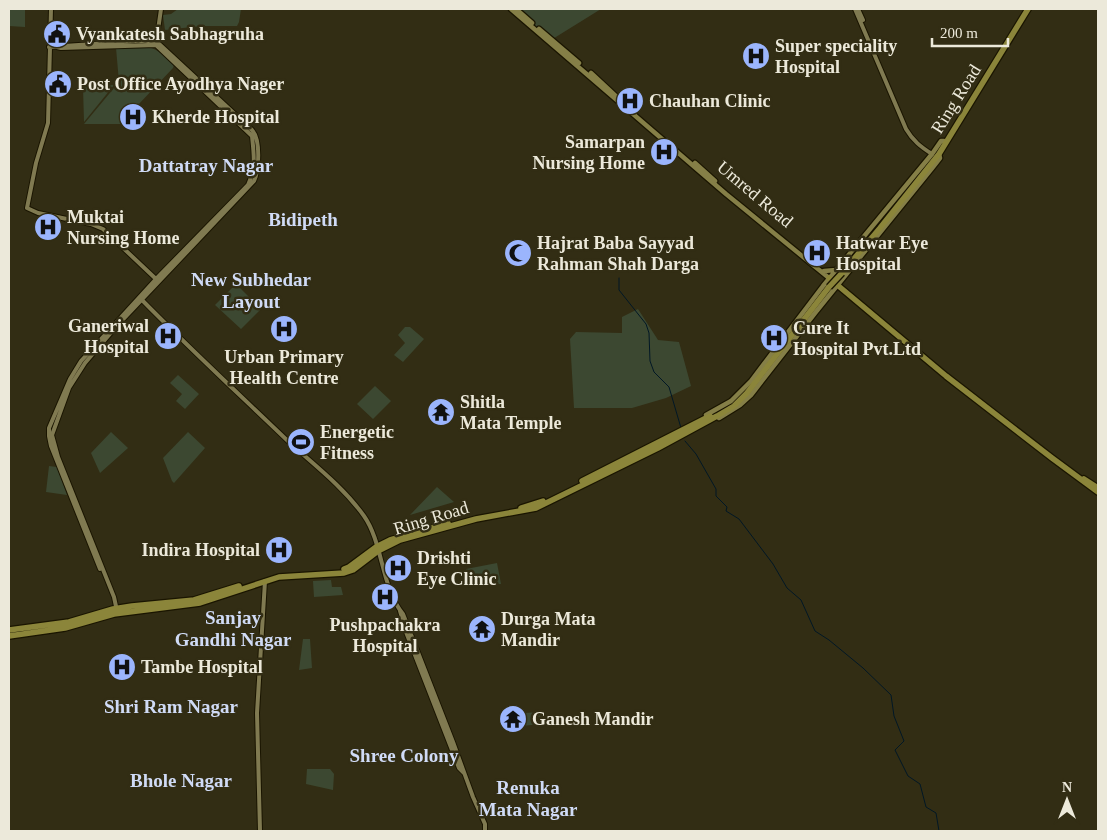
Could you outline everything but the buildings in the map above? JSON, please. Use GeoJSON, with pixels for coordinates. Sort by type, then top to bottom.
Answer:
{"type":"FeatureCollection","features":[{"type":"Feature","properties":{"kind":"highway","name":"Ring Road"},"geometry":{"type":"LineString","coordinates":[[9,630],[70,622],[115,612],[200,603],[268,579],[279,577],[344,573],[353,570],[377,549],[400,540],[476,519],[536,508],[727,407],[744,393],[826,286],[890,212],[934,156],[1027,9]]}},
{"type":"Feature","properties":{"kind":"highway","name":"Ring Road"},"geometry":{"type":"LineString","coordinates":[[839,271],[880,228],[940,154],[1027,9]]}},
{"type":"Feature","properties":{"kind":"highway"},"geometry":{"type":"LineString","coordinates":[[830,277],[946,376],[1098,492]]}},
{"type":"Feature","properties":{"kind":"highway"},"geometry":{"type":"LineString","coordinates":[[1063,465],[1098,488]]}},
{"type":"Feature","properties":{"kind":"highway","name":"Ring Road"},"geometry":{"type":"LineString","coordinates":[[9,636],[65,628],[115,612]]}},
{"type":"Feature","properties":{"kind":"main road"},"geometry":{"type":"LineString","coordinates":[[51,9],[48,124],[37,158],[27,208],[38,213],[91,224],[103,229],[157,280]]}},
{"type":"Feature","properties":{"kind":"main road"},"geometry":{"type":"LineString","coordinates":[[156,44],[161,9]]}},
{"type":"Feature","properties":{"kind":"main road"},"geometry":{"type":"LineString","coordinates":[[510,9],[537,29]]}},
{"type":"Feature","properties":{"kind":"main road","name":"Umred Road"},"geometry":{"type":"LineString","coordinates":[[516,9],[763,222],[830,277]]}},
{"type":"Feature","properties":{"kind":"main road"},"geometry":{"type":"LineString","coordinates":[[856,9],[907,129],[923,149],[932,154]]}},
{"type":"Feature","properties":{"kind":"main road"},"geometry":{"type":"LineString","coordinates":[[49,47],[156,44],[252,136],[255,165],[248,185],[78,366],[70,379],[49,428],[52,446],[112,598],[115,612]]}},
{"type":"Feature","properties":{"kind":"main road"},"geometry":{"type":"LineString","coordinates":[[826,286],[830,277],[839,271],[941,141],[944,141]]}},
{"type":"Feature","properties":{"kind":"main road"},"geometry":{"type":"LineString","coordinates":[[705,420],[712,422],[730,412],[751,395],[933,167],[940,158],[940,154]]}},
{"type":"Feature","properties":{"kind":"main road"},"geometry":{"type":"LineString","coordinates":[[826,286],[824,272],[839,271]]}},
{"type":"Feature","properties":{"kind":"main road"},"geometry":{"type":"LineString","coordinates":[[140,299],[292,445],[339,486],[365,517],[402,622],[458,766],[464,773],[485,824],[485,831]]}},
{"type":"Feature","properties":{"kind":"main road"},"geometry":{"type":"LineString","coordinates":[[260,831],[258,713],[268,579]]}},
{"type":"Feature","properties":{"kind":"green space"},"geometry":{"type":"Polygon","coordinates":[[[9,9],[25,9],[25,27],[9,26],[9,9]]]}},
{"type":"Feature","properties":{"kind":"green space"},"geometry":{"type":"Polygon","coordinates":[[[178,9],[241,9],[237,26],[201,26],[165,30],[163,15],[171,14],[178,9]]]}},
{"type":"Feature","properties":{"kind":"green space"},"geometry":{"type":"Polygon","coordinates":[[[516,9],[601,9],[551,40],[516,9]]]}},
{"type":"Feature","properties":{"kind":"green space"},"geometry":{"type":"Polygon","coordinates":[[[145,46],[164,55],[174,65],[173,68],[120,124],[84,124],[119,82],[116,48],[145,46]]]}},
{"type":"Feature","properties":{"kind":"green space"},"geometry":{"type":"Polygon","coordinates":[[[114,85],[84,122],[83,87],[114,85]]]}},
{"type":"Feature","properties":{"kind":"green space"},"geometry":{"type":"Polygon","coordinates":[[[236,284],[261,309],[241,329],[215,305],[236,284]]]}},
{"type":"Feature","properties":{"kind":"green space"},"geometry":{"type":"Polygon","coordinates":[[[638,309],[658,340],[679,342],[691,386],[666,398],[632,408],[574,408],[570,339],[576,332],[622,333],[622,317],[638,309]]]}},
{"type":"Feature","properties":{"kind":"green space"},"geometry":{"type":"Polygon","coordinates":[[[405,327],[410,327],[424,339],[403,362],[394,355],[405,343],[398,335],[405,327]]]}},
{"type":"Feature","properties":{"kind":"green space"},"geometry":{"type":"Polygon","coordinates":[[[178,375],[199,394],[185,409],[176,401],[182,394],[170,383],[178,375]]]}},
{"type":"Feature","properties":{"kind":"green space"},"geometry":{"type":"Polygon","coordinates":[[[375,386],[391,401],[373,419],[357,404],[375,386]]]}},
{"type":"Feature","properties":{"kind":"green space"},"geometry":{"type":"Polygon","coordinates":[[[111,432],[128,448],[100,473],[91,453],[111,432]]]}},
{"type":"Feature","properties":{"kind":"green space"},"geometry":{"type":"Polygon","coordinates":[[[188,432],[205,448],[174,483],[163,458],[188,432]]]}},
{"type":"Feature","properties":{"kind":"green space"},"geometry":{"type":"Polygon","coordinates":[[[49,466],[57,467],[67,495],[46,492],[49,466]]]}},
{"type":"Feature","properties":{"kind":"green space"},"geometry":{"type":"Polygon","coordinates":[[[437,487],[454,502],[410,515],[435,489],[437,487]]]}},
{"type":"Feature","properties":{"kind":"green space"},"geometry":{"type":"Polygon","coordinates":[[[497,563],[501,584],[471,584],[466,569],[497,563]]]}},
{"type":"Feature","properties":{"kind":"green space"},"geometry":{"type":"Polygon","coordinates":[[[331,580],[332,587],[341,587],[343,595],[314,597],[313,581],[331,580]]]}},
{"type":"Feature","properties":{"kind":"green space"},"geometry":{"type":"Polygon","coordinates":[[[303,639],[310,639],[312,668],[299,670],[303,639]]]}},
{"type":"Feature","properties":{"kind":"green space"},"geometry":{"type":"Polygon","coordinates":[[[540,712],[541,724],[512,727],[509,714],[540,712]]]}},
{"type":"Feature","properties":{"kind":"green space"},"geometry":{"type":"Polygon","coordinates":[[[307,769],[330,769],[334,774],[333,790],[306,784],[307,769]]]}},
{"type":"Feature","properties":{"kind":"waterway"},"geometry":{"type":"LineString","coordinates":[[619,278],[619,290],[646,324],[649,333],[650,361],[654,372],[669,387],[681,428]]}},
{"type":"Feature","properties":{"kind":"waterway"},"geometry":{"type":"LineString","coordinates":[[685,441],[696,454],[716,489],[716,496],[727,507],[726,511],[739,519],[773,564],[787,588],[801,600],[815,631],[863,668],[891,695],[894,716],[904,741],[895,750],[908,776],[920,784],[926,807],[936,813],[939,831]]}},
{"type":"Feature","properties":{"kind":"place","name":"Vyankatesh Sabhagruha"},"geometry":{"type":"Point","coordinates":[57,34]}},
{"type":"Feature","properties":{"kind":"place","name":"Super speciality Hospital"},"geometry":{"type":"Point","coordinates":[756,56]}},
{"type":"Feature","properties":{"kind":"place","name":"Post Office Ayodhya Nager"},"geometry":{"type":"Point","coordinates":[58,84]}},
{"type":"Feature","properties":{"kind":"place","name":"Chauhan Clinic"},"geometry":{"type":"Point","coordinates":[630,101]}},
{"type":"Feature","properties":{"kind":"place","name":"Kherde Hospital"},"geometry":{"type":"Point","coordinates":[133,117]}},
{"type":"Feature","properties":{"kind":"place","name":"Samarpan Nursing Home"},"geometry":{"type":"Point","coordinates":[664,152]}},
{"type":"Feature","properties":{"kind":"place","name":"Muktai Nursing Home"},"geometry":{"type":"Point","coordinates":[48,227]}},
{"type":"Feature","properties":{"kind":"place","name":"Hajrat Baba Sayyad Rahman Shah Darga"},"geometry":{"type":"Point","coordinates":[518,253]}},
{"type":"Feature","properties":{"kind":"place","name":"Hatwar Eye Hospital"},"geometry":{"type":"Point","coordinates":[817,253]}},
{"type":"Feature","properties":{"kind":"place","name":"Urban Primary Health Centre"},"geometry":{"type":"Point","coordinates":[284,329]}},
{"type":"Feature","properties":{"kind":"place","name":"Ganeriwal Hospital"},"geometry":{"type":"Point","coordinates":[168,336]}},
{"type":"Feature","properties":{"kind":"place","name":"Cure It Hospital Pvt.Ltd"},"geometry":{"type":"Point","coordinates":[774,338]}},
{"type":"Feature","properties":{"kind":"place","name":"Shitla Mata Temple"},"geometry":{"type":"Point","coordinates":[441,412]}},
{"type":"Feature","properties":{"kind":"place","name":"Energetic Fitness"},"geometry":{"type":"Point","coordinates":[301,442]}},
{"type":"Feature","properties":{"kind":"place","name":"Indira Hospital"},"geometry":{"type":"Point","coordinates":[279,550]}},
{"type":"Feature","properties":{"kind":"place","name":"Drishti Eye Clinic"},"geometry":{"type":"Point","coordinates":[398,568]}},
{"type":"Feature","properties":{"kind":"place","name":"Pushpachakra Hospital"},"geometry":{"type":"Point","coordinates":[385,597]}},
{"type":"Feature","properties":{"kind":"place","name":"Durga Mata Mandir"},"geometry":{"type":"Point","coordinates":[482,629]}},
{"type":"Feature","properties":{"kind":"place","name":"Tambe Hospital"},"geometry":{"type":"Point","coordinates":[122,667]}},
{"type":"Feature","properties":{"kind":"place","name":"Ganesh Mandir"},"geometry":{"type":"Point","coordinates":[513,719]}},
{"type":"Feature","properties":{"kind":"district","name":"Dattatray Nagar"},"geometry":{"type":"Point","coordinates":[206,165]}},
{"type":"Feature","properties":{"kind":"district","name":"Bidipeth"},"geometry":{"type":"Point","coordinates":[303,219]}},
{"type":"Feature","properties":{"kind":"district","name":"New Subhedar Layout"},"geometry":{"type":"Point","coordinates":[251,290]}},
{"type":"Feature","properties":{"kind":"district","name":"Sanjay Gandhi Nagar"},"geometry":{"type":"Point","coordinates":[233,628]}},
{"type":"Feature","properties":{"kind":"district","name":"Shri Ram Nagar"},"geometry":{"type":"Point","coordinates":[171,706]}},
{"type":"Feature","properties":{"kind":"district","name":"Shree Colony"},"geometry":{"type":"Point","coordinates":[404,755]}},
{"type":"Feature","properties":{"kind":"district","name":"Bhole Nagar"},"geometry":{"type":"Point","coordinates":[181,780]}},
{"type":"Feature","properties":{"kind":"district","name":"Renuka Mata Nagar"},"geometry":{"type":"Point","coordinates":[528,798]}}]}
